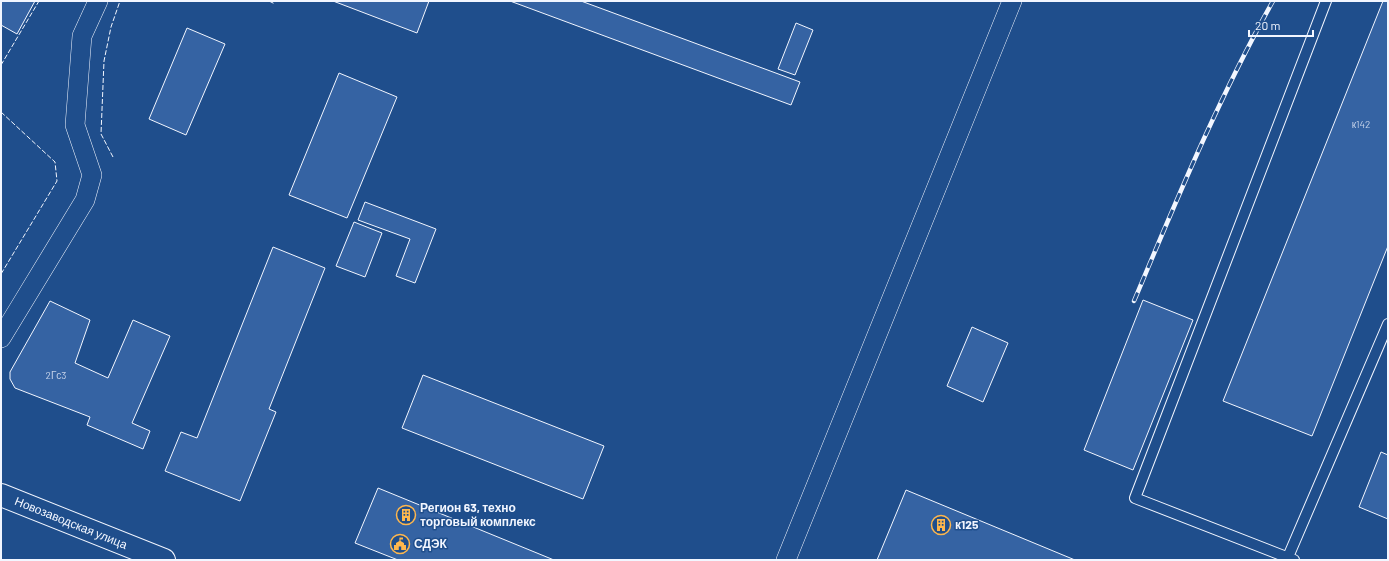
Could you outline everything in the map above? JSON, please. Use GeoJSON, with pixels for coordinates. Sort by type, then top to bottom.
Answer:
{"type":"FeatureCollection","features":[{"type":"Feature","properties":{"kind":"main road","name":"Новозаводская улица"},"geometry":{"type":"LineString","coordinates":[[1,495],[164,560]]}},
{"type":"Feature","properties":{"kind":"street"},"geometry":{"type":"LineString","coordinates":[[1,338],[84,200],[92,175],[75,125],[82,36],[98,1]]}},
{"type":"Feature","properties":{"kind":"street"},"geometry":{"type":"LineString","coordinates":[[786,560],[1012,1]]}},
{"type":"Feature","properties":{"kind":"lane"},"geometry":{"type":"LineString","coordinates":[[1326,1],[1135,498],[1291,559],[1388,324]]}},
{"type":"Feature","properties":{"kind":"building"},"geometry":{"type":"Polygon","coordinates":[[[1,1],[35,1],[17,34],[1,25],[1,1]]]}},
{"type":"Feature","properties":{"kind":"building"},"geometry":{"type":"Polygon","coordinates":[[[333,1],[429,1],[417,33],[333,1]]]}},
{"type":"Feature","properties":{"kind":"building"},"geometry":{"type":"Polygon","coordinates":[[[510,1],[581,1],[800,82],[791,105],[510,1]]]}},
{"type":"Feature","properties":{"kind":"building"},"geometry":{"type":"Polygon","coordinates":[[[1383,1],[1388,1],[1388,246],[1312,436],[1223,401],[1383,1]]]}},
{"type":"Feature","properties":{"kind":"building"},"geometry":{"type":"Polygon","coordinates":[[[796,23],[813,30],[795,75],[778,69],[796,23]]]}},
{"type":"Feature","properties":{"kind":"building"},"geometry":{"type":"Polygon","coordinates":[[[187,28],[225,44],[186,135],[149,119],[187,28]]]}},
{"type":"Feature","properties":{"kind":"building"},"geometry":{"type":"Polygon","coordinates":[[[339,73],[397,97],[347,218],[289,195],[339,73]]]}},
{"type":"Feature","properties":{"kind":"building"},"geometry":{"type":"Polygon","coordinates":[[[365,202],[436,229],[415,283],[396,276],[410,239],[358,220],[365,202]]]}},
{"type":"Feature","properties":{"kind":"building"},"geometry":{"type":"Polygon","coordinates":[[[354,222],[382,233],[365,277],[336,266],[354,222]]]}},
{"type":"Feature","properties":{"kind":"building"},"geometry":{"type":"Polygon","coordinates":[[[273,247],[325,268],[269,409],[276,412],[240,501],[165,471],[181,432],[197,438],[273,247]]]}},
{"type":"Feature","properties":{"kind":"building"},"geometry":{"type":"Polygon","coordinates":[[[1143,300],[1193,320],[1133,470],[1084,450],[1143,300]]]}},
{"type":"Feature","properties":{"kind":"building"},"geometry":{"type":"Polygon","coordinates":[[[50,301],[90,320],[75,363],[108,378],[133,320],[170,336],[132,423],[150,431],[143,449],[87,425],[90,417],[15,388],[10,379],[10,372],[50,301]]]}},
{"type":"Feature","properties":{"kind":"building"},"geometry":{"type":"Polygon","coordinates":[[[972,327],[1008,343],[983,402],[947,386],[972,327]]]}},
{"type":"Feature","properties":{"kind":"building"},"geometry":{"type":"Polygon","coordinates":[[[423,375],[604,446],[583,499],[402,428],[423,375]]]}},
{"type":"Feature","properties":{"kind":"building"},"geometry":{"type":"Polygon","coordinates":[[[1381,452],[1388,455],[1388,519],[1359,507],[1381,452]]]}},
{"type":"Feature","properties":{"kind":"building","name":"Регион 63, техно торговый комплекс"},"geometry":{"type":"Polygon","coordinates":[[[378,488],[554,560],[398,560],[355,543],[378,488]]]}},
{"type":"Feature","properties":{"kind":"building","name":"к125"},"geometry":{"type":"Polygon","coordinates":[[[906,490],[1075,560],[877,560],[906,490]]]}},
{"type":"Feature","properties":{"kind":"railway"},"geometry":{"type":"LineString","coordinates":[[1134,301],[1217,111],[1253,37],[1273,1]]}},
{"type":"Feature","properties":{"kind":"fence"},"geometry":{"type":"LineString","coordinates":[[1,65],[39,1]]}},
{"type":"Feature","properties":{"kind":"fence"},"geometry":{"type":"LineString","coordinates":[[113,157],[101,134],[104,61],[111,27],[120,1]]}},
{"type":"Feature","properties":{"kind":"fence"},"geometry":{"type":"LineString","coordinates":[[269,1],[275,4]]}},
{"type":"Feature","properties":{"kind":"fence"},"geometry":{"type":"LineString","coordinates":[[1,112],[55,162],[57,181],[1,274]]}},
{"type":"Feature","properties":{"kind":"place","name":"Регион 63, техно торговый комплекс"},"geometry":{"type":"Point","coordinates":[406,515]}},
{"type":"Feature","properties":{"kind":"place","name":"к125"},"geometry":{"type":"Point","coordinates":[941,525]}},
{"type":"Feature","properties":{"kind":"place","name":"СДЭК"},"geometry":{"type":"Point","coordinates":[400,544]}}]}
